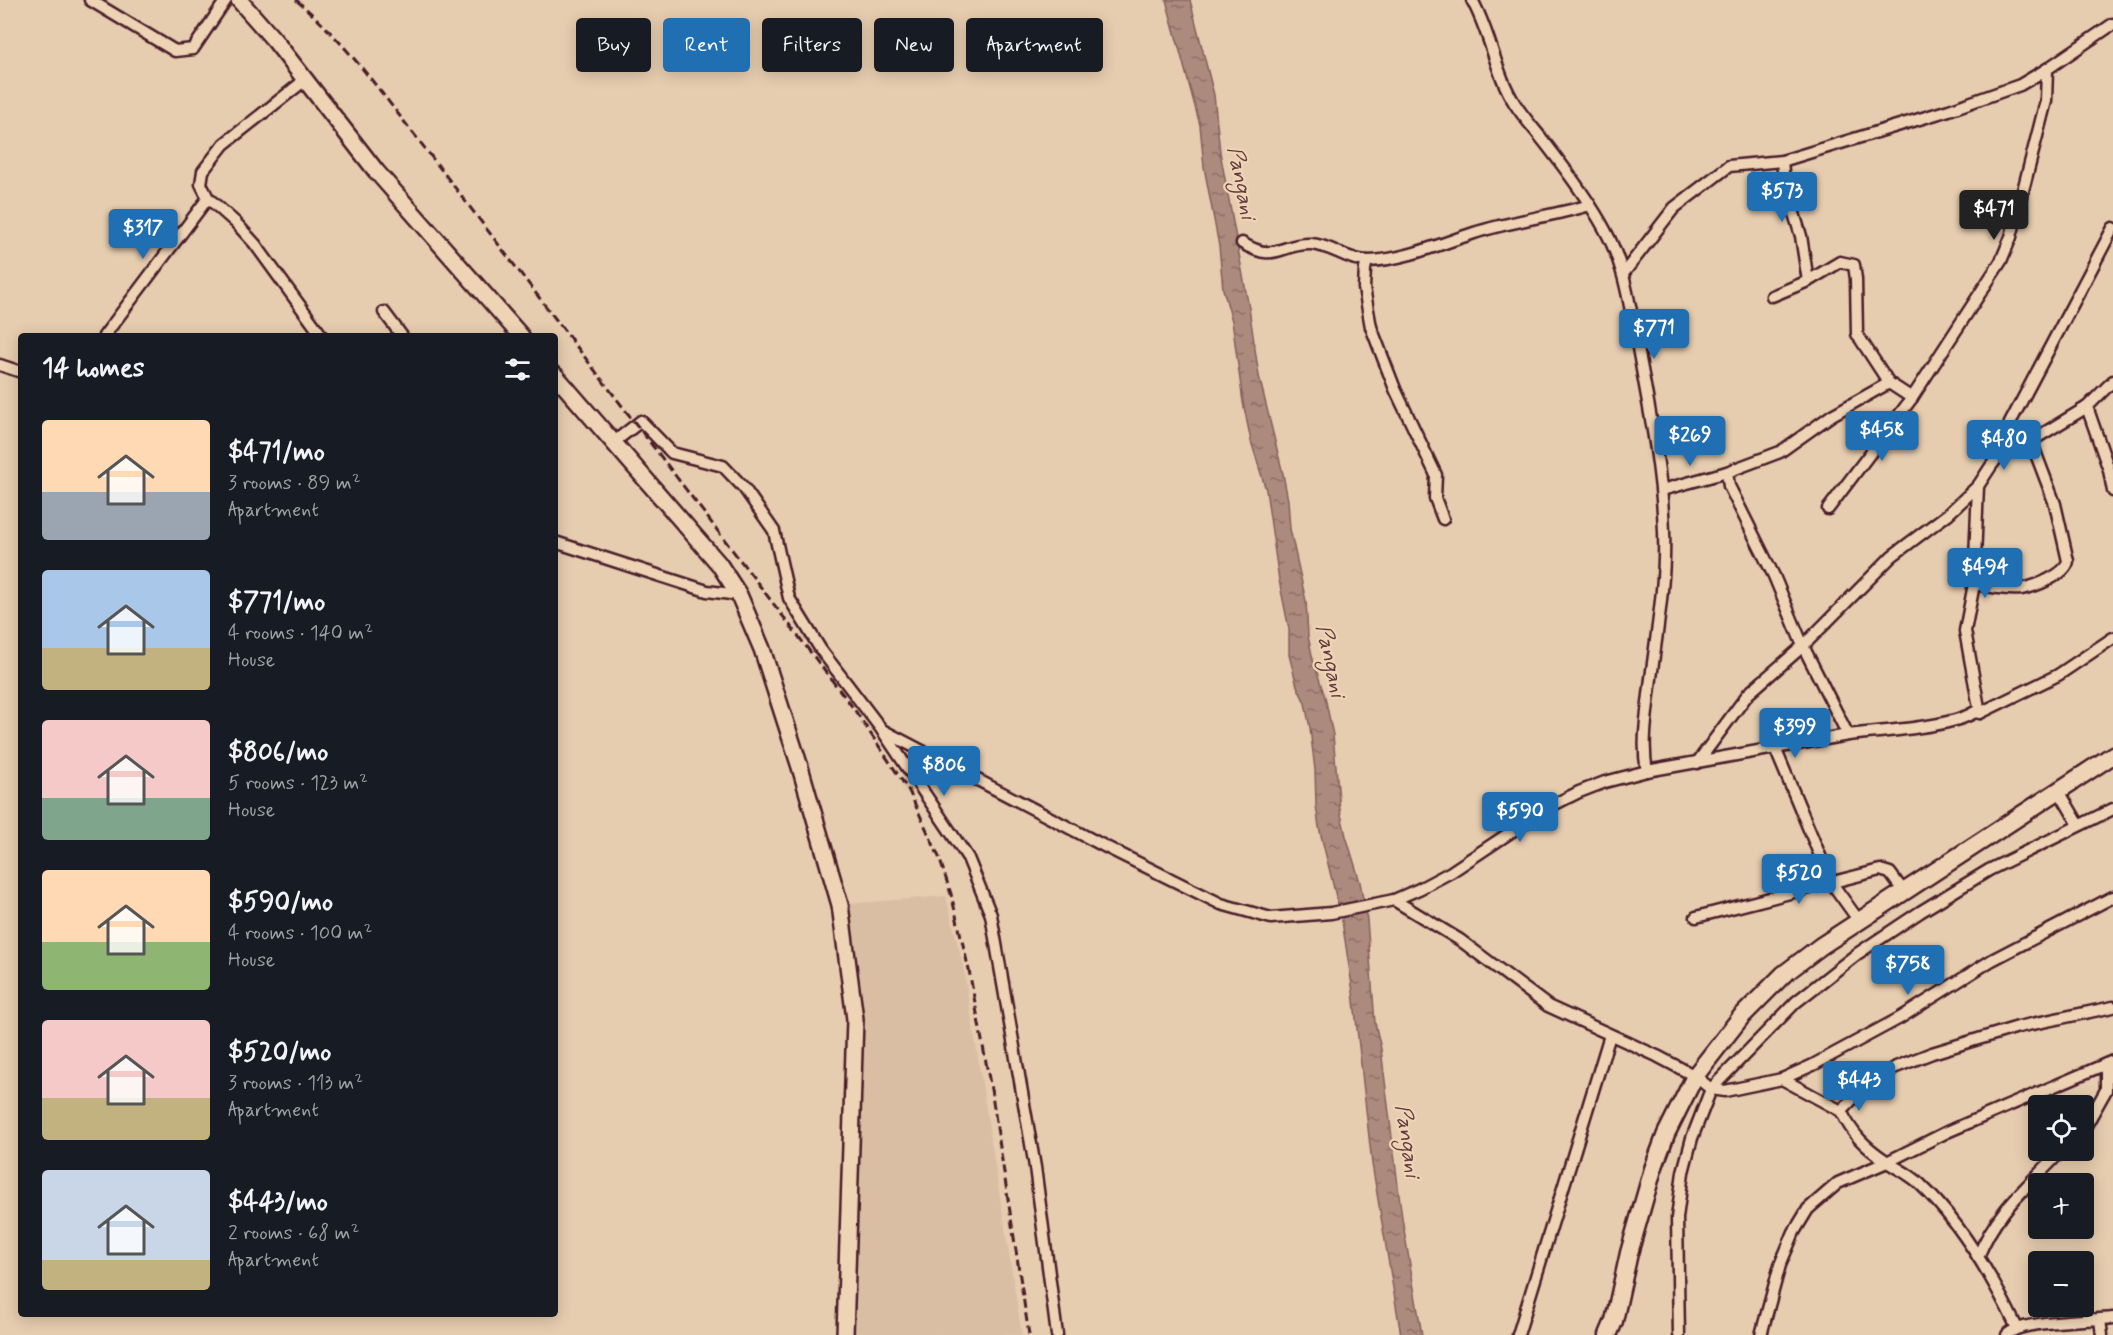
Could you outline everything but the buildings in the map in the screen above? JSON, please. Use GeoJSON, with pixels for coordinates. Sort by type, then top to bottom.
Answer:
{"type":"FeatureCollection","features":[{"type":"Feature","properties":{"kind":"highway"},"geometry":{"type":"LineString","coordinates":[[1613,1330],[1629,1253],[1653,1169],[1666,1134],[1695,1076],[1742,1017],[1784,974],[1821,946],[2113,755]]}},
{"type":"Feature","properties":{"kind":"main road"},"geometry":{"type":"LineString","coordinates":[[239,0],[275,41],[376,171],[518,333]]}},
{"type":"Feature","properties":{"kind":"main road"},"geometry":{"type":"LineString","coordinates":[[558,378],[719,564],[739,595],[762,650],[837,895],[852,986],[855,1050],[845,1335]]}},
{"type":"Feature","properties":{"kind":"street"},"geometry":{"type":"LineString","coordinates":[[90,0],[175,51],[193,48],[226,0]]}},
{"type":"Feature","properties":{"kind":"street"},"geometry":{"type":"LineString","coordinates":[[1472,0],[1483,20],[1504,84],[1516,105],[1590,205],[1605,230],[1623,274],[1662,490],[1663,571],[1645,734],[1644,756],[1647,771]]}},
{"type":"Feature","properties":{"kind":"street"},"geometry":{"type":"LineString","coordinates":[[1623,274],[1674,208],[1729,166],[1782,161],[2010,89],[2047,69],[2113,24]]}},
{"type":"Feature","properties":{"kind":"street"},"geometry":{"type":"LineString","coordinates":[[1828,509],[1912,398],[2001,261],[2011,237],[2046,101],[2047,69]]}},
{"type":"Feature","properties":{"kind":"street"},"geometry":{"type":"LineString","coordinates":[[305,80],[225,144],[203,171],[201,184],[208,198],[255,244],[320,333]]}},
{"type":"Feature","properties":{"kind":"street"},"geometry":{"type":"LineString","coordinates":[[1782,161],[1784,181],[1800,236],[1808,280]]}},
{"type":"Feature","properties":{"kind":"street"},"geometry":{"type":"LineString","coordinates":[[106,333],[208,198]]}},
{"type":"Feature","properties":{"kind":"street"},"geometry":{"type":"LineString","coordinates":[[1242,243],[1254,250],[1266,253],[1311,244],[1367,261],[1410,253],[1475,233],[1590,205]]}},
{"type":"Feature","properties":{"kind":"street"},"geometry":{"type":"LineString","coordinates":[[1697,763],[1748,694],[1803,646],[1892,556],[1948,514],[1978,486],[2003,450],[2010,423],[2113,228]]}},
{"type":"Feature","properties":{"kind":"street"},"geometry":{"type":"LineString","coordinates":[[1367,261],[1364,288],[1371,327],[1395,389],[1436,475],[1435,498],[1443,519]]}},
{"type":"Feature","properties":{"kind":"street"},"geometry":{"type":"LineString","coordinates":[[1772,296],[1840,262],[1854,265],[1857,334],[1889,383],[1912,398]]}},
{"type":"Feature","properties":{"kind":"street"},"geometry":{"type":"LineString","coordinates":[[384,312],[400,333]]}},
{"type":"Feature","properties":{"kind":"street"},"geometry":{"type":"LineString","coordinates":[[2,363],[18,371]]}},
{"type":"Feature","properties":{"kind":"street"},"geometry":{"type":"LineString","coordinates":[[2003,450],[2031,441],[2087,407],[2113,381]]}},
{"type":"Feature","properties":{"kind":"street"},"geometry":{"type":"LineString","coordinates":[[1662,490],[1727,472],[1780,452],[1832,415],[1889,383]]}},
{"type":"Feature","properties":{"kind":"street"},"geometry":{"type":"LineString","coordinates":[[2087,407],[2109,470],[2113,491]]}},
{"type":"Feature","properties":{"kind":"street"},"geometry":{"type":"LineString","coordinates":[[614,442],[641,421],[672,453],[723,466],[744,488],[774,531],[789,598],[821,650],[882,730],[968,858],[991,915],[1035,1167],[1057,1335]]}},
{"type":"Feature","properties":{"kind":"street"},"geometry":{"type":"LineString","coordinates":[[1974,584],[2011,590],[2023,589],[2060,574],[2067,568],[2068,561],[2055,504],[2031,441]]}},
{"type":"Feature","properties":{"kind":"street"},"geometry":{"type":"LineString","coordinates":[[1727,472],[1729,486],[1774,576],[1803,646],[1848,735]]}},
{"type":"Feature","properties":{"kind":"street"},"geometry":{"type":"LineString","coordinates":[[1978,486],[1974,584],[1965,631],[1980,713]]}},
{"type":"Feature","properties":{"kind":"street"},"geometry":{"type":"LineString","coordinates":[[558,543],[707,591],[739,595]]}},
{"type":"Feature","properties":{"kind":"street"},"geometry":{"type":"LineString","coordinates":[[882,730],[1106,847],[1221,904],[1271,918],[1331,913],[1394,900],[1451,872],[1547,808],[1605,782],[1647,771],[1848,735],[1942,723],[1967,717],[1975,712],[1980,713],[2058,675],[2113,638]]}},
{"type":"Feature","properties":{"kind":"street"},"geometry":{"type":"LineString","coordinates":[[1775,748],[1831,882],[1859,921]]}},
{"type":"Feature","properties":{"kind":"street"},"geometry":{"type":"LineString","coordinates":[[2059,790],[2079,825]]}},
{"type":"Feature","properties":{"kind":"street"},"geometry":{"type":"LineString","coordinates":[[1679,1335],[1677,1218],[1692,1138],[1711,1089],[1796,1002],[1857,954],[1989,870],[2113,809]]}},
{"type":"Feature","properties":{"kind":"street"},"geometry":{"type":"LineString","coordinates":[[1696,917],[1880,870],[1890,873],[1904,892]]}},
{"type":"Feature","properties":{"kind":"street"},"geometry":{"type":"LineString","coordinates":[[1394,900],[1460,940],[1548,1006],[1695,1076],[1711,1089],[1725,1091],[1782,1079],[1882,1028],[1992,960],[2113,897]]}},
{"type":"Feature","properties":{"kind":"street"},"geometry":{"type":"LineString","coordinates":[[1841,1111],[1868,1083],[1896,1067],[1932,1053],[2018,1027],[2113,1007]]}},
{"type":"Feature","properties":{"kind":"street"},"geometry":{"type":"LineString","coordinates":[[1518,1335],[1610,1035]]}},
{"type":"Feature","properties":{"kind":"street"},"geometry":{"type":"LineString","coordinates":[[2094,1111],[2106,1090],[2110,1062]]}},
{"type":"Feature","properties":{"kind":"street"},"geometry":{"type":"LineString","coordinates":[[1764,1333],[1780,1265],[1794,1232],[1808,1209],[1838,1183],[1947,1132],[2110,1062]]}},
{"type":"Feature","properties":{"kind":"street"},"geometry":{"type":"LineString","coordinates":[[1782,1079],[1841,1111],[1854,1134],[1887,1162],[1918,1182],[1936,1200],[1997,1287],[2017,1328]]}},
{"type":"Feature","properties":{"kind":"street"},"geometry":{"type":"LineString","coordinates":[[1978,1257],[2001,1212],[2051,1161]]}},
{"type":"Feature","properties":{"kind":"street"},"geometry":{"type":"LineString","coordinates":[[2007,1335],[2011,1330],[2026,1325],[2113,1318]]}},
{"type":"Feature","properties":{"kind":"street"},"geometry":{"type":"LineString","coordinates":[[2100,1320],[2102,1335]]}},
{"type":"Feature","properties":{"kind":"shaded area"},"geometry":{"type":"Polygon","coordinates":[[[946,896],[964,970],[1022,1335],[852,1335],[862,1019],[846,904],[946,896]]]}},
{"type":"Feature","properties":{"kind":"water"},"geometry":{"type":"Polygon","coordinates":[[[1166,0],[1190,0],[1214,95],[1220,152],[1249,308],[1259,376],[1288,500],[1290,529],[1306,601],[1308,636],[1333,735],[1340,810],[1360,882],[1367,920],[1375,1023],[1381,1049],[1402,1218],[1422,1335],[1401,1335],[1372,1164],[1353,992],[1342,921],[1319,827],[1310,728],[1305,703],[1297,686],[1289,655],[1289,629],[1279,580],[1266,490],[1251,441],[1243,402],[1232,321],[1223,289],[1219,246],[1204,167],[1200,125],[1166,0]]]}},
{"type":"Feature","properties":{"kind":"railway"},"geometry":{"type":"LineString","coordinates":[[296,0],[345,48],[417,138],[854,709],[909,791],[939,857],[951,894],[969,970],[992,1095],[1029,1335]]}},
{"type":"Feature","properties":{"kind":"water label","name":"Pangani"},"geometry":{"type":"Point","coordinates":[1241,183]}},
{"type":"Feature","properties":{"kind":"water label","name":"Pangani"},"geometry":{"type":"Point","coordinates":[1330,661]}},
{"type":"Feature","properties":{"kind":"water label","name":"Pangani"},"geometry":{"type":"Point","coordinates":[1407,1141]}}]}
